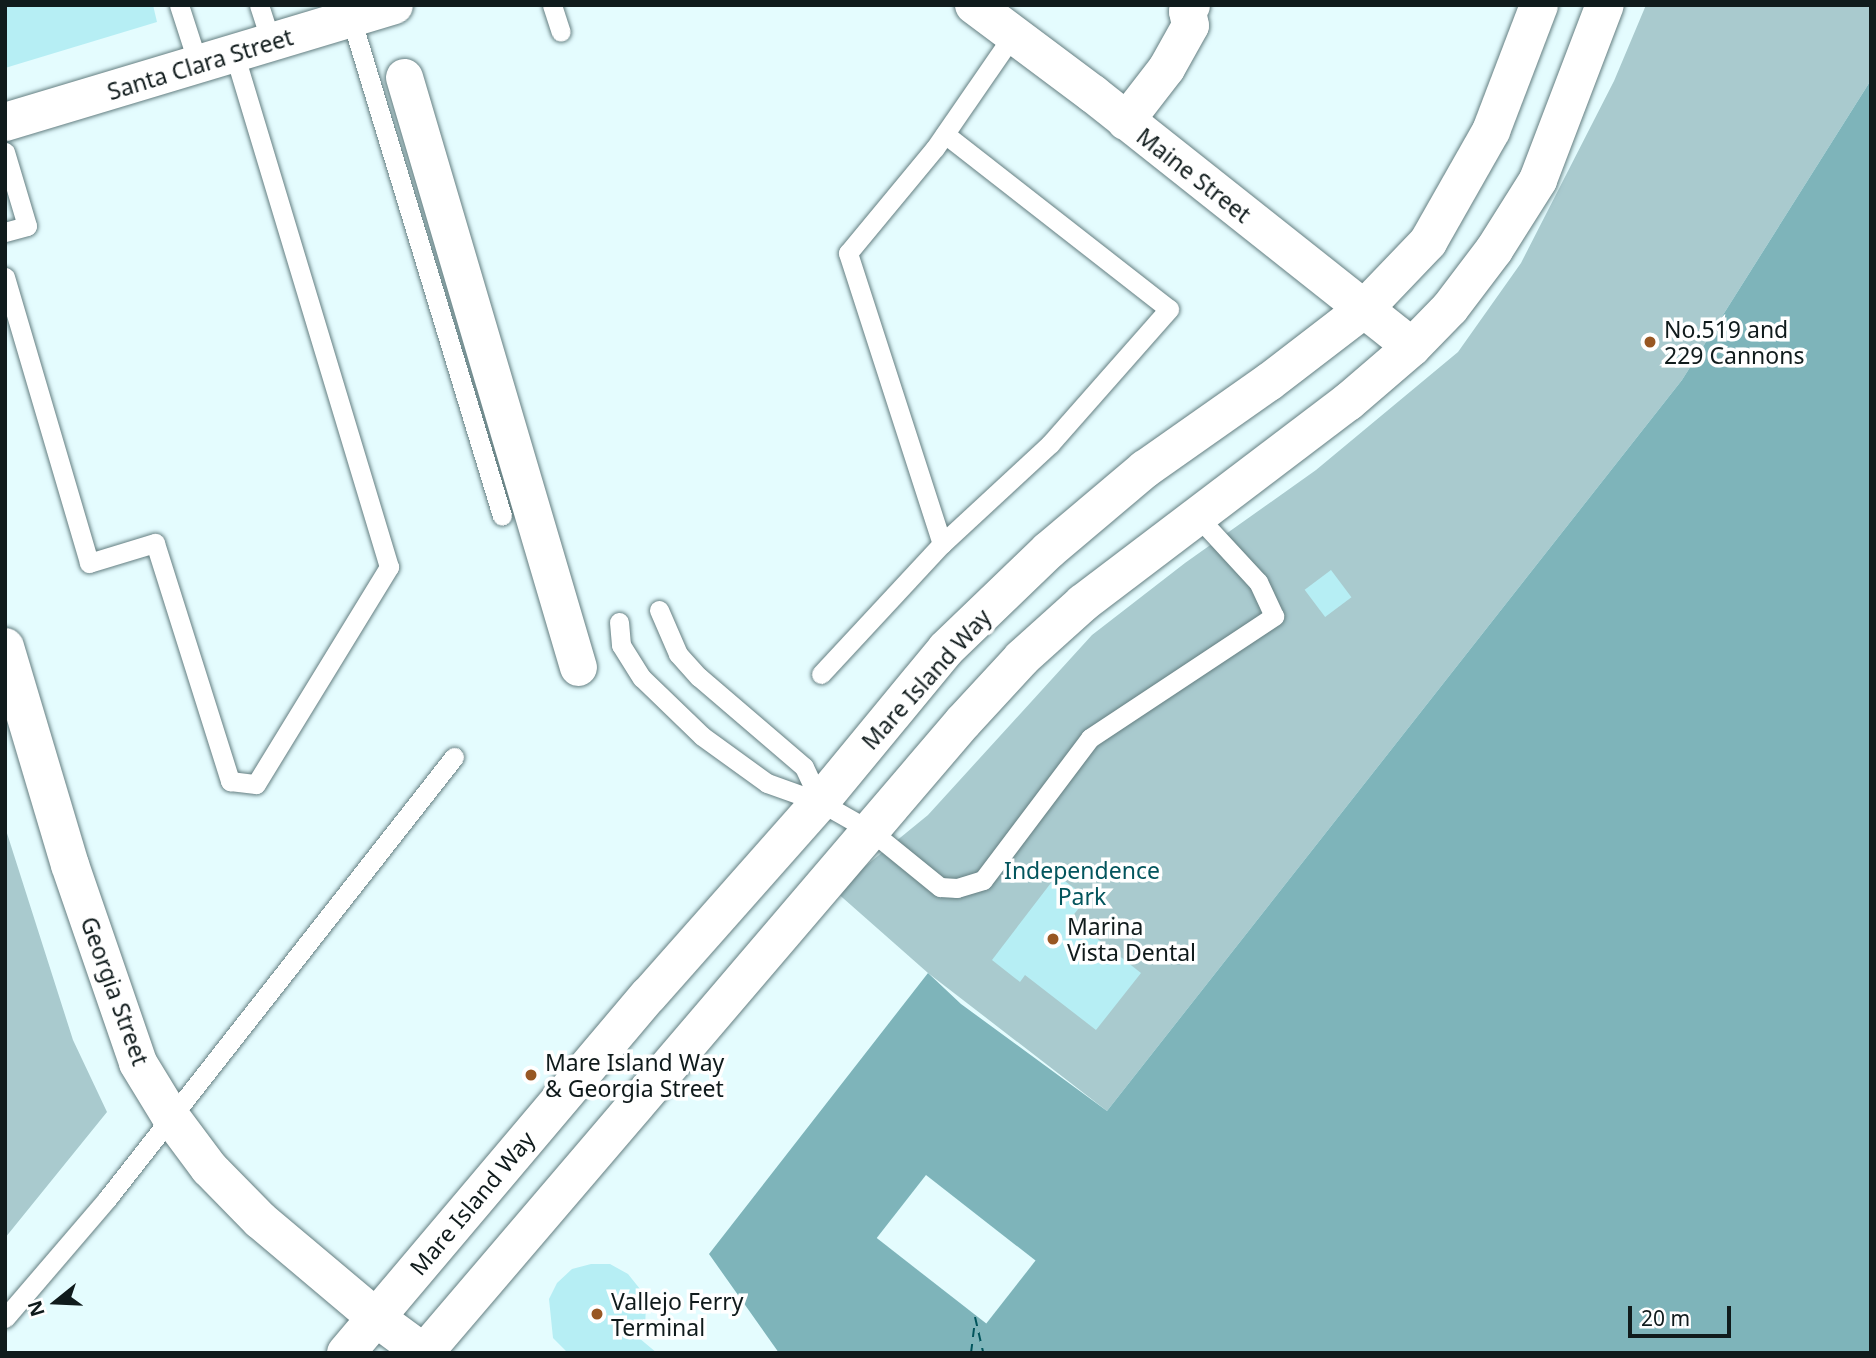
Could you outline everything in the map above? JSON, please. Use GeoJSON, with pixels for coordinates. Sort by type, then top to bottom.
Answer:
{"type":"FeatureCollection","features":[{"type":"Feature","properties":{"kind":"main road","name":"Santa Clara Street"},"geometry":{"type":"LineString","coordinates":[[5,122],[271,43],[342,15],[394,5]]}},
{"type":"Feature","properties":{"kind":"main road","name":"Maine Street"},"geometry":{"type":"LineString","coordinates":[[974,5],[1412,348]]}},
{"type":"Feature","properties":{"kind":"main road","name":"Mare Island Way"},"geometry":{"type":"LineString","coordinates":[[346,1353],[675,964],[820,802],[946,649],[1049,550],[1145,469],[1269,382],[1364,309],[1428,242],[1491,131],[1539,5]]}},
{"type":"Feature","properties":{"kind":"main road"},"geometry":{"type":"LineString","coordinates":[[424,1353],[1022,658],[1083,603],[1348,402],[1412,348],[1450,308],[1494,250],[1538,180],[1605,5]]}},
{"type":"Feature","properties":{"kind":"main road","name":"Georgia Street"},"geometry":{"type":"LineString","coordinates":[[5,647],[70,864],[138,1063],[209,1168],[260,1220],[376,1317],[424,1353]]}},
{"type":"Feature","properties":{"kind":"street"},"geometry":{"type":"LineString","coordinates":[[1125,121],[1166,68],[1190,25],[1189,8]]}},
{"type":"Feature","properties":{"kind":"street"},"geometry":{"type":"LineString","coordinates":[[404,77],[578,667]]}},
{"type":"Feature","properties":{"kind":"lane"},"geometry":{"type":"LineString","coordinates":[[179,5],[198,64]]}},
{"type":"Feature","properties":{"kind":"lane"},"geometry":{"type":"LineString","coordinates":[[259,5],[271,43]]}},
{"type":"Feature","properties":{"kind":"lane"},"geometry":{"type":"LineString","coordinates":[[552,5],[561,32]]}},
{"type":"Feature","properties":{"kind":"lane"},"geometry":{"type":"LineString","coordinates":[[342,15],[502,516]]}},
{"type":"Feature","properties":{"kind":"lane"},"geometry":{"type":"LineString","coordinates":[[942,544],[848,253],[945,134],[1013,35]]}},
{"type":"Feature","properties":{"kind":"lane"},"geometry":{"type":"LineString","coordinates":[[5,277],[89,563],[155,542],[230,781],[257,784],[389,567],[234,54]]}},
{"type":"Feature","properties":{"kind":"lane"},"geometry":{"type":"LineString","coordinates":[[821,674],[942,544],[1050,444],[1169,309],[945,134]]}},
{"type":"Feature","properties":{"kind":"lane"},"geometry":{"type":"LineString","coordinates":[[5,152],[27,226],[5,233]]}},
{"type":"Feature","properties":{"kind":"lane"},"geometry":{"type":"LineString","coordinates":[[619,622],[621,645],[642,678],[702,736],[767,783],[820,802],[871,831],[940,887],[957,888],[983,880],[1090,738],[1274,615],[1258,582],[1197,516]]}},
{"type":"Feature","properties":{"kind":"lane"},"geometry":{"type":"LineString","coordinates":[[659,610],[678,653],[699,677],[804,767],[820,802]]}},
{"type":"Feature","properties":{"kind":"lane"},"geometry":{"type":"LineString","coordinates":[[5,1318],[107,1199],[454,757]]}},
{"type":"Feature","properties":{"kind":"green space","name":"Independence Park"},"geometry":{"type":"Polygon","coordinates":[[[1646,5],[1871,5],[1871,80],[1682,380],[1107,1111],[928,973],[835,891],[928,815],[1092,635],[1185,563],[1316,470],[1458,352],[1521,263],[1614,81],[1646,5]]]}},
{"type":"Feature","properties":{"kind":"green space"},"geometry":{"type":"Polygon","coordinates":[[[5,827],[73,1040],[107,1112],[5,1238],[5,827]]]}},
{"type":"Feature","properties":{"kind":"shaded area"},"geometry":{"type":"Polygon","coordinates":[[[1871,80],[1871,1353],[779,1353],[709,1254],[928,973],[961,1004],[1107,1111],[1682,380],[1871,80]]]}},
{"type":"Feature","properties":{"kind":"pier"},"geometry":{"type":"Polygon","coordinates":[[[926,1175],[1036,1261],[986,1324],[877,1238],[926,1175]]]}},
{"type":"Feature","properties":{"kind":"building"},"geometry":{"type":"Polygon","coordinates":[[[5,5],[153,5],[157,22],[5,68],[5,5]]]}},
{"type":"Feature","properties":{"kind":"building"},"geometry":{"type":"Polygon","coordinates":[[[1331,570],[1351,597],[1325,617],[1305,590],[1331,570]]]}},
{"type":"Feature","properties":{"kind":"building","name":"Marina Vista Dental"},"geometry":{"type":"Polygon","coordinates":[[[1057,875],[1087,898],[1071,918],[1141,973],[1096,1030],[1025,975],[1020,982],[992,960],[1057,875]]]}},
{"type":"Feature","properties":{"kind":"building","name":"Vallejo Ferry Terminal"},"geometry":{"type":"Polygon","coordinates":[[[591,1264],[610,1264],[628,1274],[640,1289],[646,1307],[645,1326],[639,1338],[657,1353],[564,1353],[566,1351],[553,1338],[549,1299],[557,1283],[572,1269],[591,1264]]]}},
{"type":"Feature","properties":{"kind":"ferry route"},"geometry":{"type":"LineString","coordinates":[[975,1317],[983,1353]]}},
{"type":"Feature","properties":{"kind":"ferry route"},"geometry":{"type":"LineString","coordinates":[[971,1353],[975,1322]]}},
{"type":"Feature","properties":{"kind":"place","name":"No.519 and 229 Cannons"},"geometry":{"type":"Point","coordinates":[1650,342]}},
{"type":"Feature","properties":{"kind":"place","name":"Marina Vista Dental"},"geometry":{"type":"Point","coordinates":[1053,939]}},
{"type":"Feature","properties":{"kind":"place","name":"Mare Island Way & Georgia Street"},"geometry":{"type":"Point","coordinates":[531,1075]}},
{"type":"Feature","properties":{"kind":"place","name":"Vallejo Ferry Terminal"},"geometry":{"type":"Point","coordinates":[597,1314]}}]}
